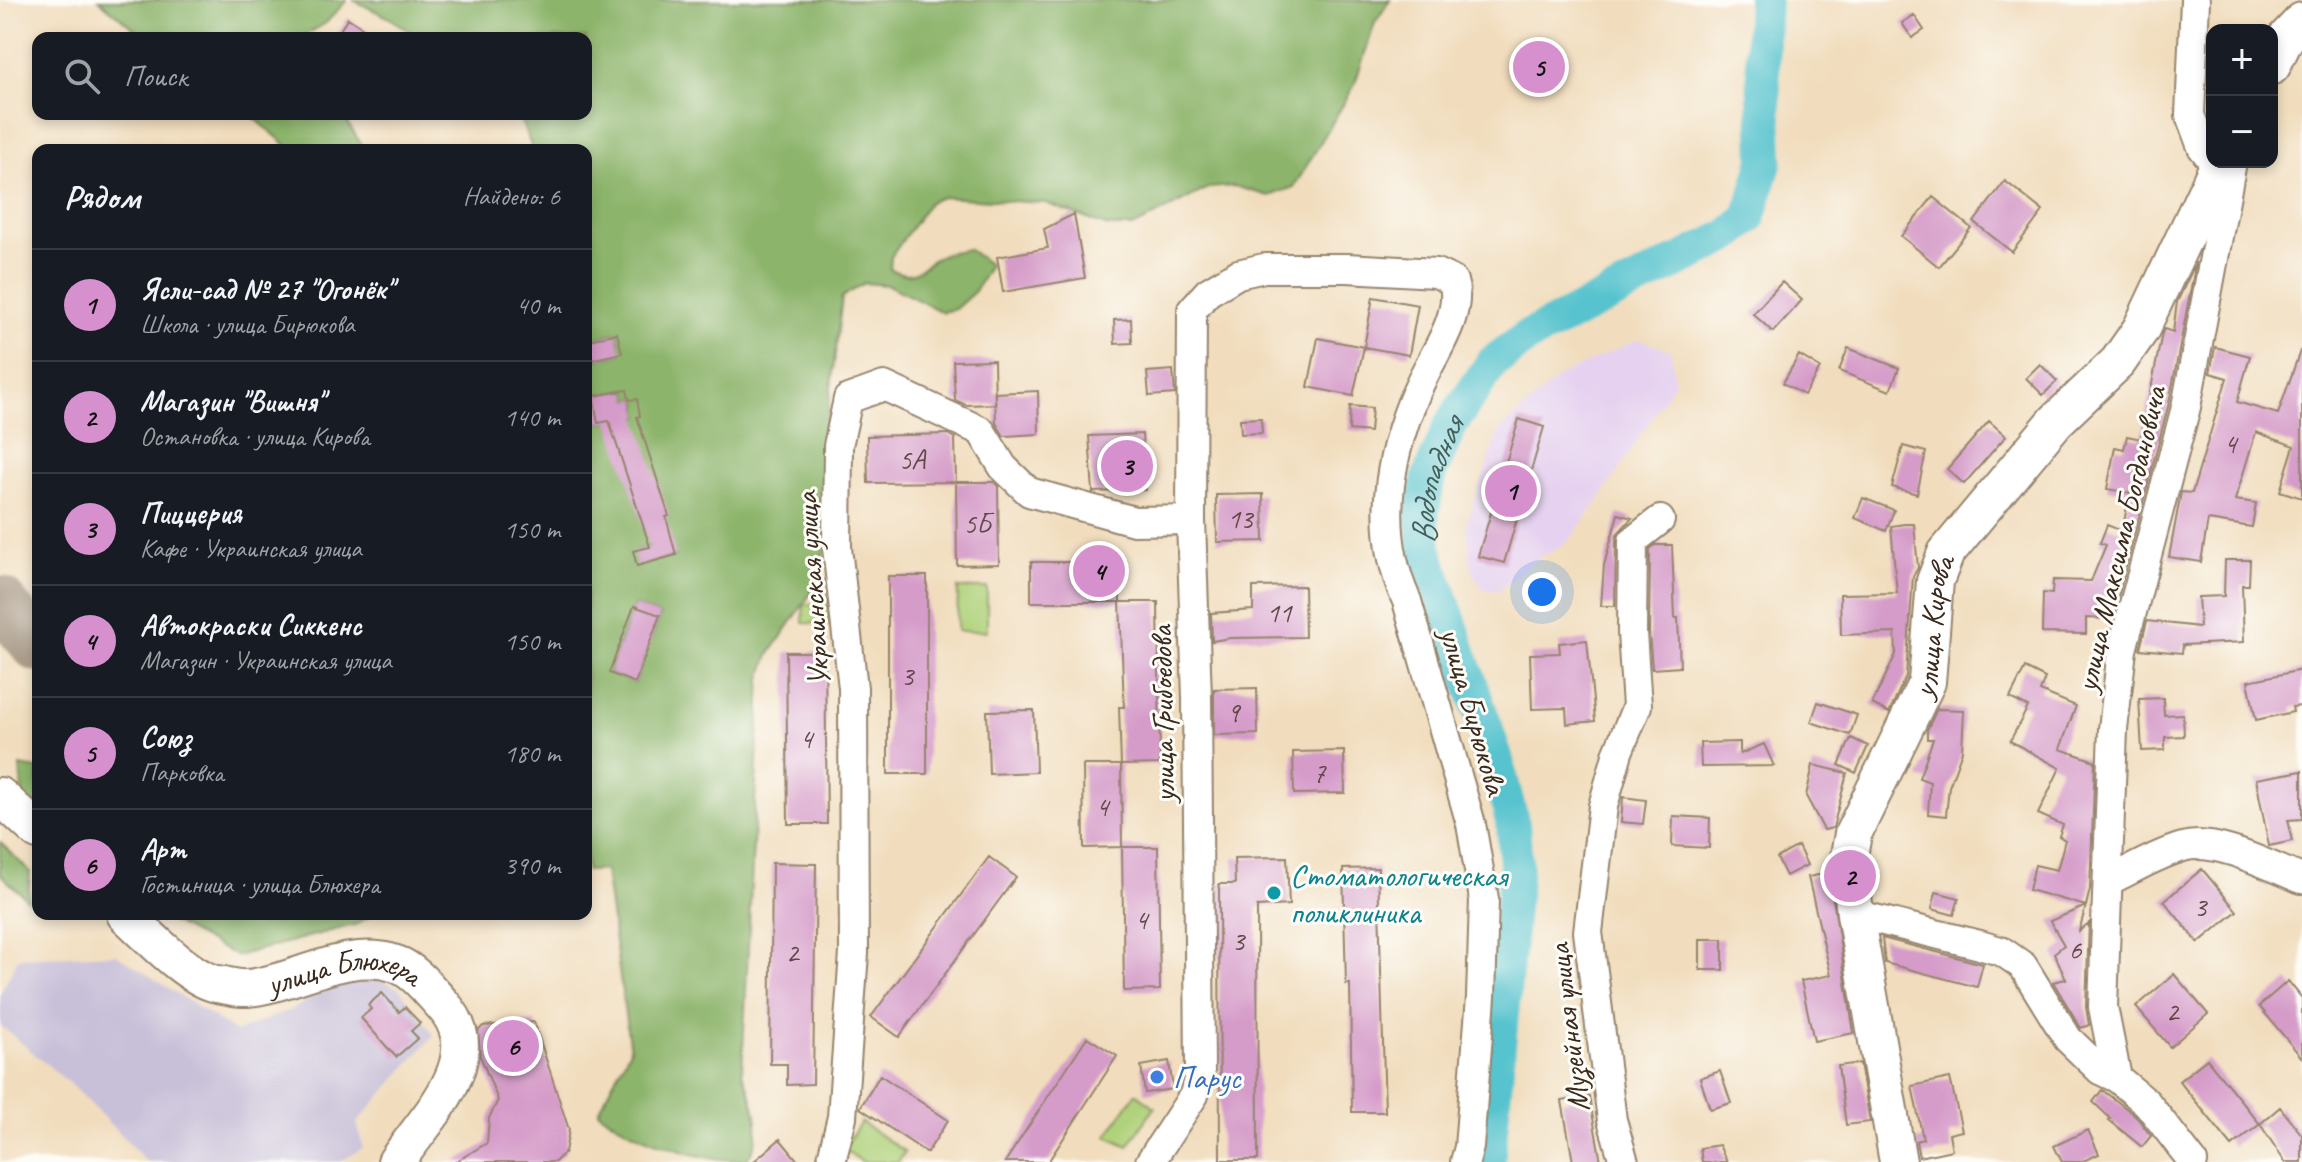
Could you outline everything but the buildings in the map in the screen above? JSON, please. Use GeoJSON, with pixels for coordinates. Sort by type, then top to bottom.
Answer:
{"type":"FeatureCollection","features":[{"type":"Feature","properties":{"kind":"main road"},"geometry":{"type":"LineString","coordinates":[[2278,33],[2302,6]]}},
{"type":"Feature","properties":{"kind":"main road"},"geometry":{"type":"LineString","coordinates":[[2278,54],[2285,39],[2302,21]]}},
{"type":"Feature","properties":{"kind":"main road","name":"улица Кирова"},"geometry":{"type":"LineString","coordinates":[[1898,1162],[1855,914],[1849,856],[1853,834],[1927,682],[1935,581],[1946,553],[2056,421],[2118,362],[2141,329],[2217,168]]}},
{"type":"Feature","properties":{"kind":"main road"},"geometry":{"type":"LineString","coordinates":[[0,796],[32,825]]}},
{"type":"Feature","properties":{"kind":"main road","name":"улица Блюхера"},"geometry":{"type":"LineString","coordinates":[[131,920],[170,956],[212,983],[246,989],[358,960],[397,964],[421,982],[450,1013],[462,1044],[455,1076],[435,1110],[396,1162]]}},
{"type":"Feature","properties":{"kind":"street"},"geometry":{"type":"LineString","coordinates":[[2195,0],[2190,115],[2206,151]]}},
{"type":"Feature","properties":{"kind":"street","name":"улица Максима Богдановича"},"geometry":{"type":"LineString","coordinates":[[2117,1078],[2103,1007],[2113,729],[2122,650],[2186,407],[2218,168]]}},
{"type":"Feature","properties":{"kind":"street","name":"улица Бирюкова"},"geometry":{"type":"LineString","coordinates":[[1238,274],[1287,267],[1436,273],[1453,281],[1457,294],[1455,311],[1416,391],[1408,417],[1390,483],[1387,539],[1471,824],[1484,899],[1480,1011],[1469,1147],[1465,1162]]}},
{"type":"Feature","properties":{"kind":"street","name":"улица Грибоедова"},"geometry":{"type":"LineString","coordinates":[[1150,1162],[1194,1095],[1200,1071],[1197,698],[1191,520],[1192,310],[1208,292],[1238,274]]}},
{"type":"Feature","properties":{"kind":"street","name":"Украинская улица"},"geometry":{"type":"LineString","coordinates":[[831,1162],[842,1117],[854,953],[853,688],[837,548],[838,446],[848,399],[884,386],[981,431],[1003,467],[1029,492],[1134,521],[1191,520]]}},
{"type":"Feature","properties":{"kind":"street","name":"Музейная улица"},"geometry":{"type":"LineString","coordinates":[[1624,1162],[1612,1120],[1588,932],[1603,806],[1618,752],[1637,706],[1632,633],[1633,541],[1660,520]]}},
{"type":"Feature","properties":{"kind":"street"},"geometry":{"type":"LineString","coordinates":[[2108,881],[2182,847],[2197,844],[2241,855],[2302,879]]}},
{"type":"Feature","properties":{"kind":"street"},"geometry":{"type":"LineString","coordinates":[[1855,914],[2003,952],[2023,966],[2068,1039],[2100,1070],[2117,1078],[2147,1103],[2193,1162]]}},
{"type":"Feature","properties":{"kind":"shaded area"},"geometry":{"type":"Polygon","coordinates":[[[1639,339],[1671,351],[1675,382],[1598,502],[1568,542],[1535,560],[1498,591],[1482,589],[1471,568],[1466,523],[1499,431],[1561,375],[1639,339]]]}},
{"type":"Feature","properties":{"kind":"shaded area"},"geometry":{"type":"Polygon","coordinates":[[[116,954],[236,1032],[295,1008],[355,970],[399,988],[434,1035],[357,1123],[363,1148],[340,1162],[147,1162],[76,1089],[0,1025],[0,994],[18,958],[116,954]]]}},
{"type":"Feature","properties":{"kind":"green space"},"geometry":{"type":"Polygon","coordinates":[[[99,0],[347,0],[326,23],[310,32],[138,32],[99,0]]]}},
{"type":"Feature","properties":{"kind":"green space"},"geometry":{"type":"Polygon","coordinates":[[[353,0],[1390,0],[1375,23],[1354,86],[1294,187],[1269,196],[1234,186],[1208,188],[1133,227],[1108,227],[1046,203],[942,197],[929,202],[891,257],[890,269],[913,273],[942,255],[968,249],[990,265],[975,291],[955,309],[942,312],[888,285],[864,283],[842,297],[825,438],[826,542],[817,584],[769,655],[761,678],[742,1073],[751,1094],[757,1129],[756,1140],[746,1160],[708,1157],[668,1147],[630,1131],[598,1111],[630,1050],[605,870],[592,871],[592,360],[621,353],[617,333],[592,339],[592,144],[530,144],[520,120],[592,120],[592,32],[411,32],[353,0]],[[627,390],[594,396],[598,423],[640,416],[637,399],[629,400],[627,390]],[[671,541],[634,551],[638,565],[675,556],[671,541]],[[634,606],[609,673],[635,683],[660,615],[634,606]]]}},
{"type":"Feature","properties":{"kind":"green space"},"geometry":{"type":"Polygon","coordinates":[[[257,120],[346,120],[361,144],[285,144],[257,120]]]}},
{"type":"Feature","properties":{"kind":"green space"},"geometry":{"type":"Polygon","coordinates":[[[958,588],[987,588],[987,631],[957,631],[958,588]]]}},
{"type":"Feature","properties":{"kind":"green space"},"geometry":{"type":"Polygon","coordinates":[[[804,604],[831,606],[830,624],[803,623],[804,604]]]}},
{"type":"Feature","properties":{"kind":"green space"},"geometry":{"type":"Polygon","coordinates":[[[20,766],[32,768],[32,810],[23,803],[20,766]]]}},
{"type":"Feature","properties":{"kind":"green space"},"geometry":{"type":"Polygon","coordinates":[[[0,842],[30,872],[28,900],[0,874],[0,842]]]}},
{"type":"Feature","properties":{"kind":"green space"},"geometry":{"type":"Polygon","coordinates":[[[168,920],[363,920],[357,924],[236,956],[168,920]]]}},
{"type":"Feature","properties":{"kind":"green space"},"geometry":{"type":"Polygon","coordinates":[[[1136,1093],[1155,1107],[1128,1146],[1107,1136],[1136,1093]]]}},
{"type":"Feature","properties":{"kind":"green space"},"geometry":{"type":"Polygon","coordinates":[[[861,1122],[905,1152],[898,1162],[863,1162],[843,1149],[861,1122]]]}},
{"type":"Feature","properties":{"kind":"waterway","name":"Водопадная"},"geometry":{"type":"LineString","coordinates":[[1488,1162],[1516,866],[1513,825],[1496,757],[1425,549],[1422,515],[1429,476],[1451,424],[1492,363],[1527,337],[1726,237],[1749,218],[1766,160],[1762,40],[1764,0]]}},
{"type":"Feature","properties":{"kind":"taxiway"},"geometry":{"type":"LineString","coordinates":[[0,602],[32,639]]}},
{"type":"Feature","properties":{"kind":"place","name":"Союз"},"geometry":{"type":"Point","coordinates":[1539,67]}},
{"type":"Feature","properties":{"kind":"place","name":"Пиццерия"},"geometry":{"type":"Point","coordinates":[1127,466]}},
{"type":"Feature","properties":{"kind":"place","name":"Ясли-сад № 27 \"Огонёк\""},"geometry":{"type":"Point","coordinates":[1511,491]}},
{"type":"Feature","properties":{"kind":"place","name":"Автокраски Сиккенс"},"geometry":{"type":"Point","coordinates":[1099,571]}},
{"type":"Feature","properties":{"kind":"place","name":"Магазин \"Вишня\""},"geometry":{"type":"Point","coordinates":[1850,876]}},
{"type":"Feature","properties":{"kind":"place","name":"Стоматологическая поликлиника"},"geometry":{"type":"Point","coordinates":[1274,893]}},
{"type":"Feature","properties":{"kind":"place","name":"Арт"},"geometry":{"type":"Point","coordinates":[513,1046]}},
{"type":"Feature","properties":{"kind":"place","name":"Парус"},"geometry":{"type":"Point","coordinates":[1157,1077]}}]}
